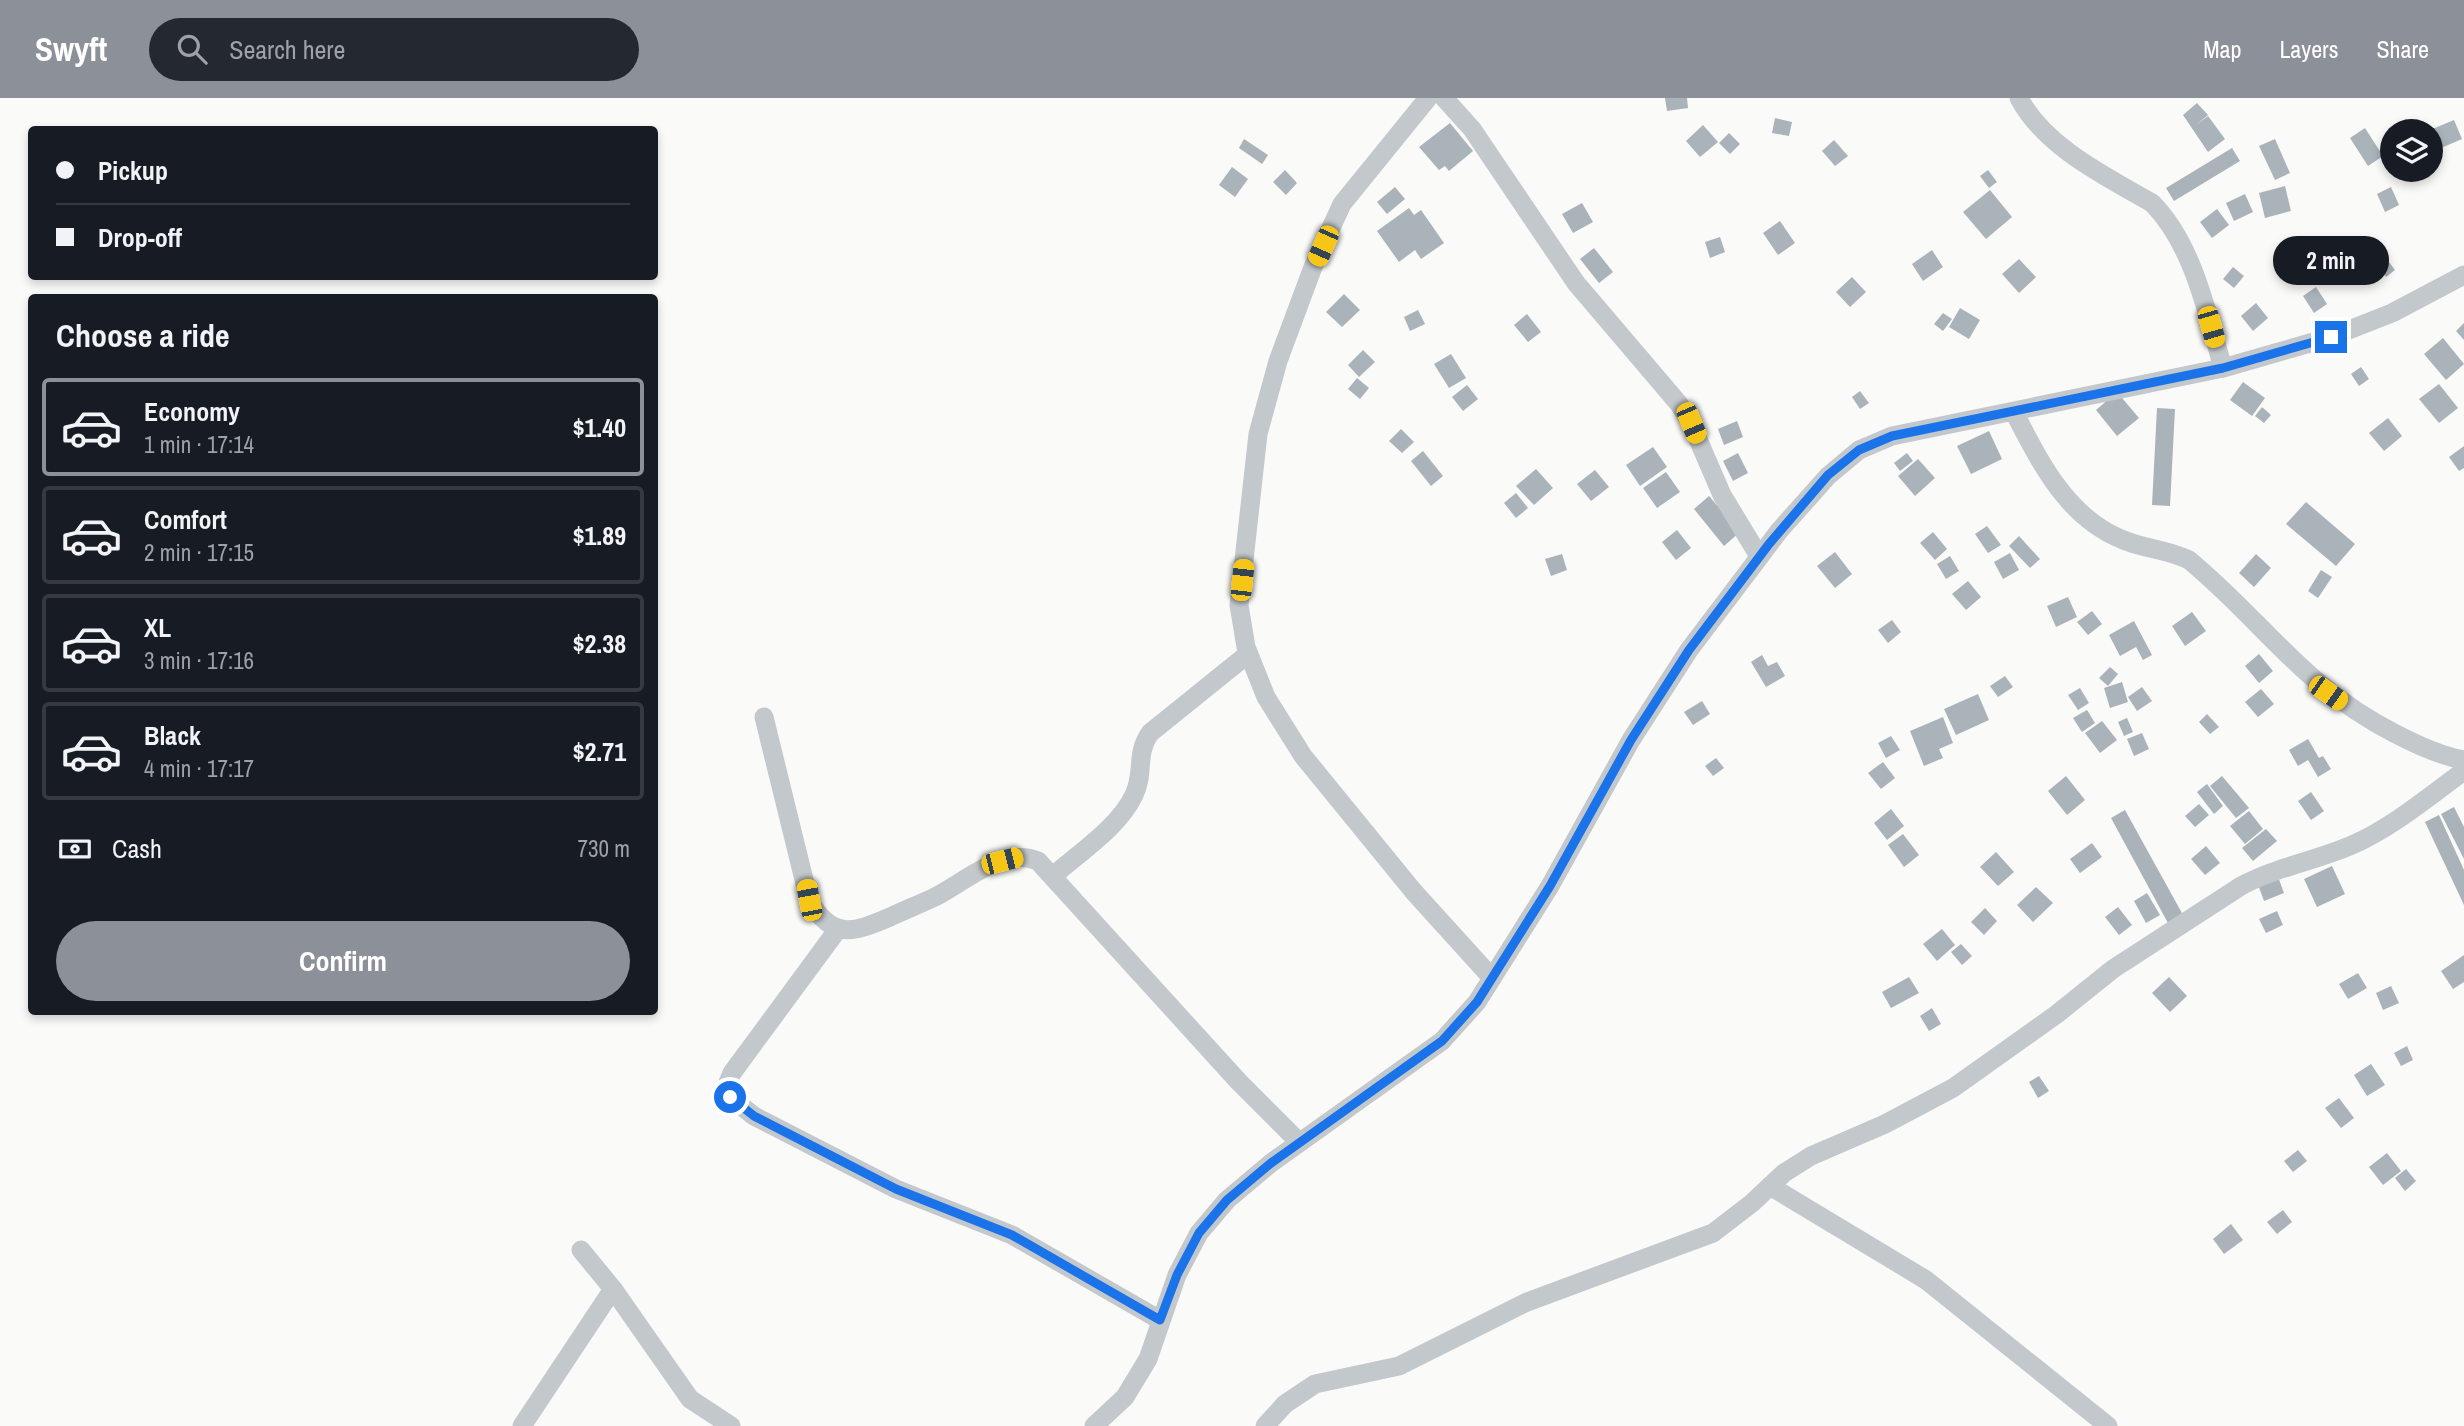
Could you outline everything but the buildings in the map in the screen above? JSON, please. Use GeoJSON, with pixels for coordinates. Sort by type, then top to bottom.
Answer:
{"type":"FeatureCollection","features":[{"type":"Feature","properties":{"kind":"street"},"geometry":{"type":"LineString","coordinates":[[1428,98],[1342,204],[1313,267],[1278,361],[1258,434],[1239,605],[1248,654],[1266,696],[1303,756],[1414,892],[1492,978]]}},
{"type":"Feature","properties":{"kind":"street"},"geometry":{"type":"LineString","coordinates":[[1444,98],[1472,129],[1576,283],[1679,404],[1691,423],[1722,495],[1759,556]]}},
{"type":"Feature","properties":{"kind":"street"},"geometry":{"type":"LineString","coordinates":[[2000,98],[2021,101],[2036,122],[2061,146],[2152,203],[2164,215],[2176,234],[2205,307],[2223,368]]}},
{"type":"Feature","properties":{"kind":"street"},"geometry":{"type":"LineString","coordinates":[[1094,1426],[1125,1397],[1148,1359],[1177,1275],[1199,1233],[1227,1200],[1299,1142],[1442,1041],[1477,1002],[1550,886],[1631,740],[1689,650],[1759,556],[1828,475],[1859,450],[1892,436],[2223,368],[2331,337],[2392,313],[2464,275]]}},
{"type":"Feature","properties":{"kind":"street"},"geometry":{"type":"LineString","coordinates":[[2014,412],[2053,481],[2073,507],[2095,526],[2123,540],[2170,551],[2189,560],[2328,693],[2362,717],[2412,742],[2464,760]]}},
{"type":"Feature","properties":{"kind":"street"},"geometry":{"type":"LineString","coordinates":[[1053,876],[1127,807],[1139,782],[1141,745],[1150,733],[1248,654]]}},
{"type":"Feature","properties":{"kind":"street"},"geometry":{"type":"LineString","coordinates":[[764,718],[809,900],[819,918],[838,929],[859,930],[934,897],[1009,859],[1028,856],[1038,861],[1053,876],[1239,1082],[1299,1142]]}},
{"type":"Feature","properties":{"kind":"street"},"geometry":{"type":"LineString","coordinates":[[1265,1426],[1285,1404],[1315,1384],[1399,1366],[1527,1302],[1713,1233],[1811,1156],[1885,1124],[1953,1088],[2057,1014],[2113,970],[2241,886],[2262,875],[2351,845],[2383,830],[2464,771]]}},
{"type":"Feature","properties":{"kind":"street"},"geometry":{"type":"LineString","coordinates":[[838,929],[732,1073],[727,1085],[730,1097],[754,1116],[896,1189],[1012,1235],[1160,1320]]}},
{"type":"Feature","properties":{"kind":"street"},"geometry":{"type":"LineString","coordinates":[[1770,1186],[1926,1280],[2108,1426]]}},
{"type":"Feature","properties":{"kind":"street"},"geometry":{"type":"LineString","coordinates":[[581,1250],[613,1289],[691,1399],[731,1426]]}},
{"type":"Feature","properties":{"kind":"street"},"geometry":{"type":"LineString","coordinates":[[522,1426],[613,1289]]}},
{"type":"Feature","properties":{"kind":"route"},"geometry":{"type":"LineString","coordinates":[[730,1097],[739,1107],[754,1116],[896,1189],[1012,1235],[1092,1278],[1160,1320],[1177,1275],[1199,1233],[1227,1200],[1271,1163],[1442,1041],[1477,1002],[1550,886],[1631,740],[1689,650],[1779,531],[1828,475],[1859,450],[1892,436],[2223,368],[2331,337]]}}]}
